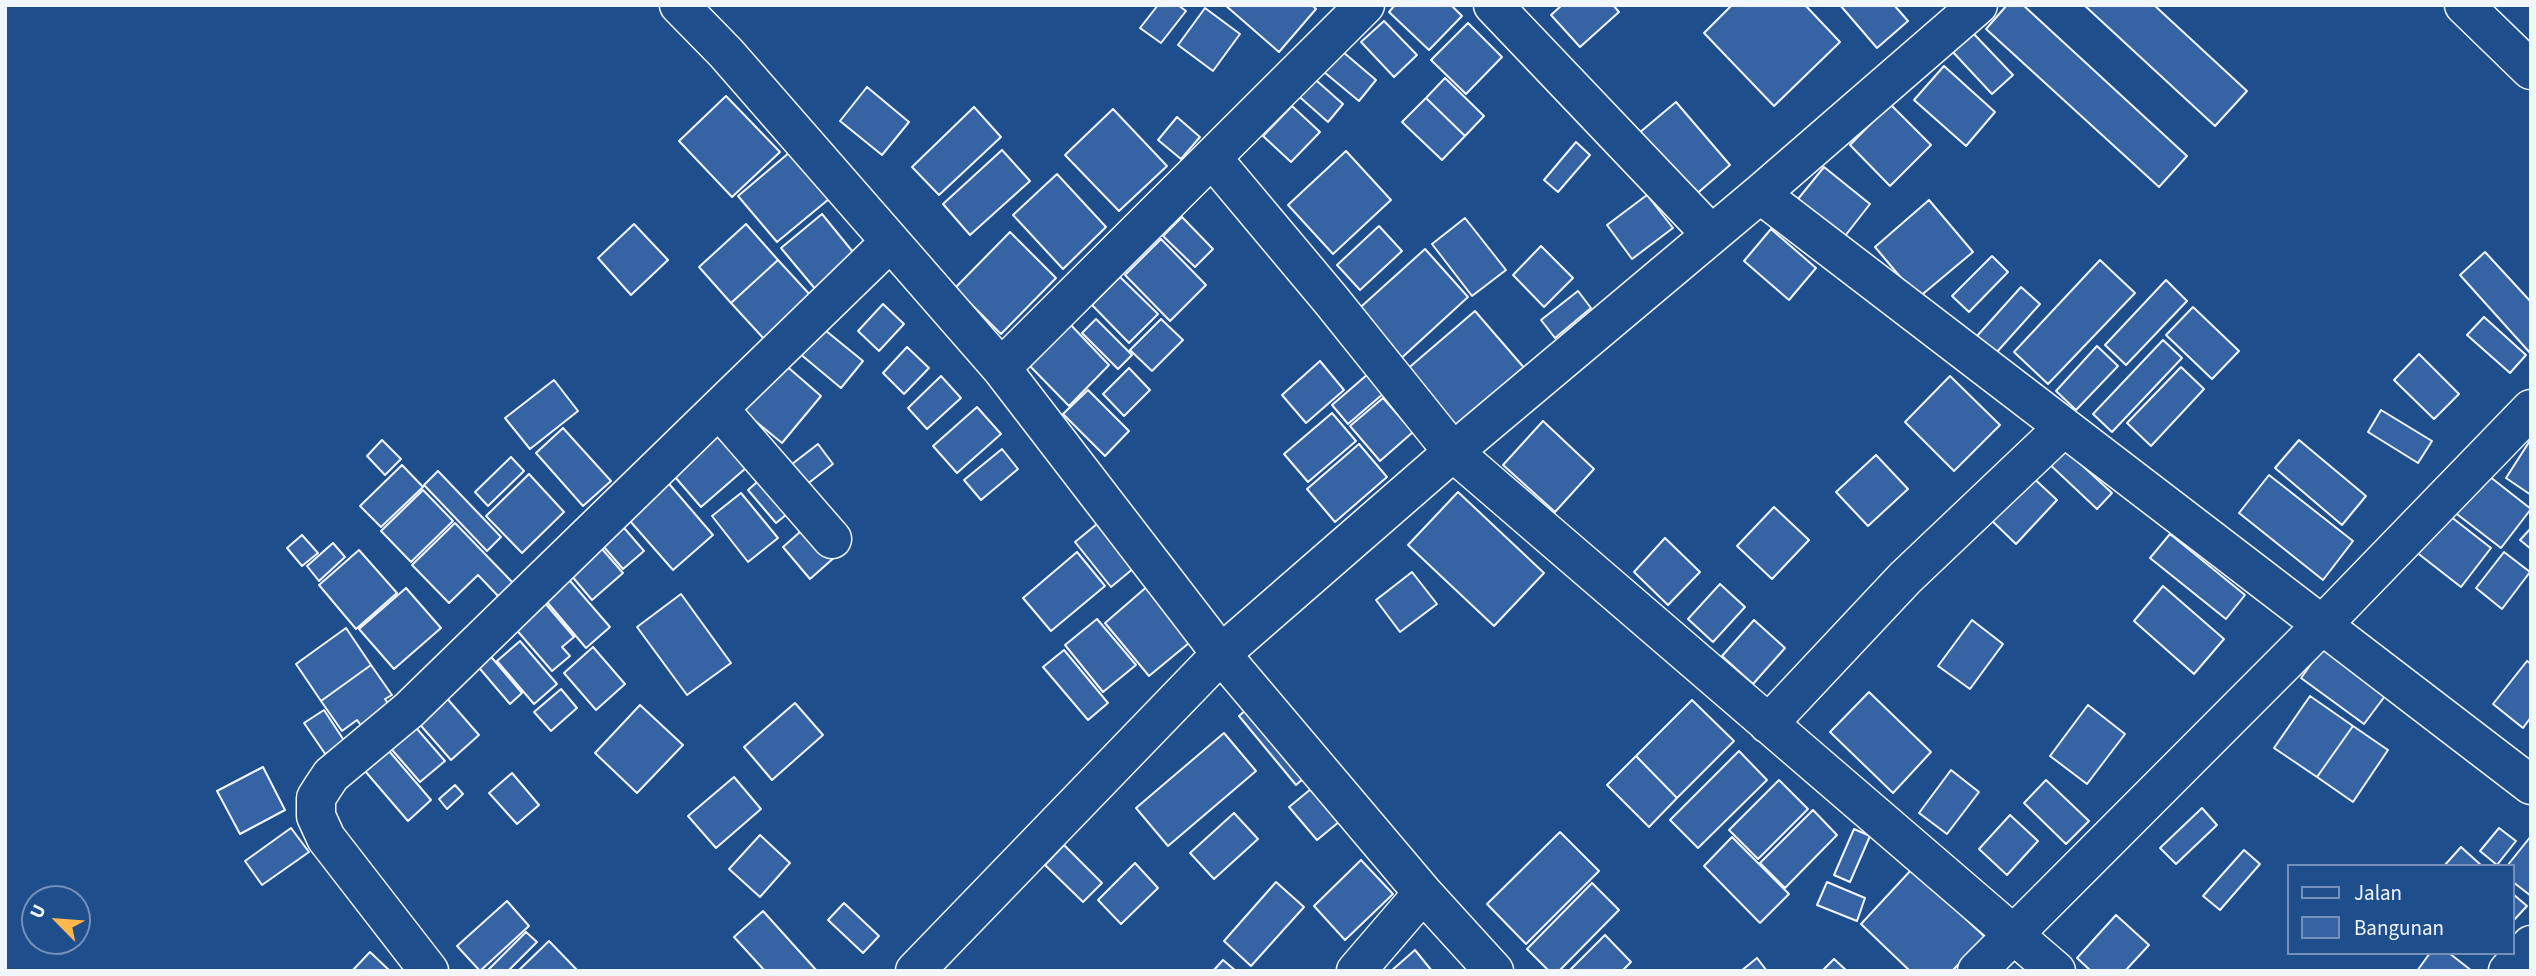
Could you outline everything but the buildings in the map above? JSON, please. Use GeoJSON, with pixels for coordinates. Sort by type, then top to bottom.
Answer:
{"type":"FeatureCollection","features":[{"type":"Feature","properties":{"kind":"street"},"geometry":{"type":"LineString","coordinates":[[679,5],[726,53],[1000,368],[1221,654],[1423,893],[1494,971]]}},
{"type":"Feature","properties":{"kind":"street"},"geometry":{"type":"LineString","coordinates":[[1000,368],[1365,5]]}},
{"type":"Feature","properties":{"kind":"street"},"geometry":{"type":"LineString","coordinates":[[1493,5],[1711,234]]}},
{"type":"Feature","properties":{"kind":"street"},"geometry":{"type":"LineString","coordinates":[[915,971],[1221,654],[1453,452],[1760,194],[1979,5]]}},
{"type":"Feature","properties":{"kind":"street"},"geometry":{"type":"LineString","coordinates":[[2464,5],[2531,70]]}},
{"type":"Feature","properties":{"kind":"street"},"geometry":{"type":"LineString","coordinates":[[1212,159],[1331,300],[1453,452],[2056,971]]}},
{"type":"Feature","properties":{"kind":"street"},"geometry":{"type":"LineString","coordinates":[[1760,194],[2531,785]]}},
{"type":"Feature","properties":{"kind":"street"},"geometry":{"type":"LineString","coordinates":[[429,971],[326,838],[316,816],[316,798],[331,775],[409,710],[889,243]]}},
{"type":"Feature","properties":{"kind":"street"},"geometry":{"type":"LineString","coordinates":[[719,409],[832,539]]}},
{"type":"Feature","properties":{"kind":"street"},"geometry":{"type":"LineString","coordinates":[[1977,971],[2322,625],[2531,409]]}},
{"type":"Feature","properties":{"kind":"street"},"geometry":{"type":"LineString","coordinates":[[1768,724],[1905,578],[2064,427]]}},
{"type":"Feature","properties":{"kind":"street"},"geometry":{"type":"LineString","coordinates":[[1356,971],[1423,893]]}},
{"type":"Feature","properties":{"kind":"street"},"geometry":{"type":"LineString","coordinates":[[2508,971],[2531,945]]}}]}
